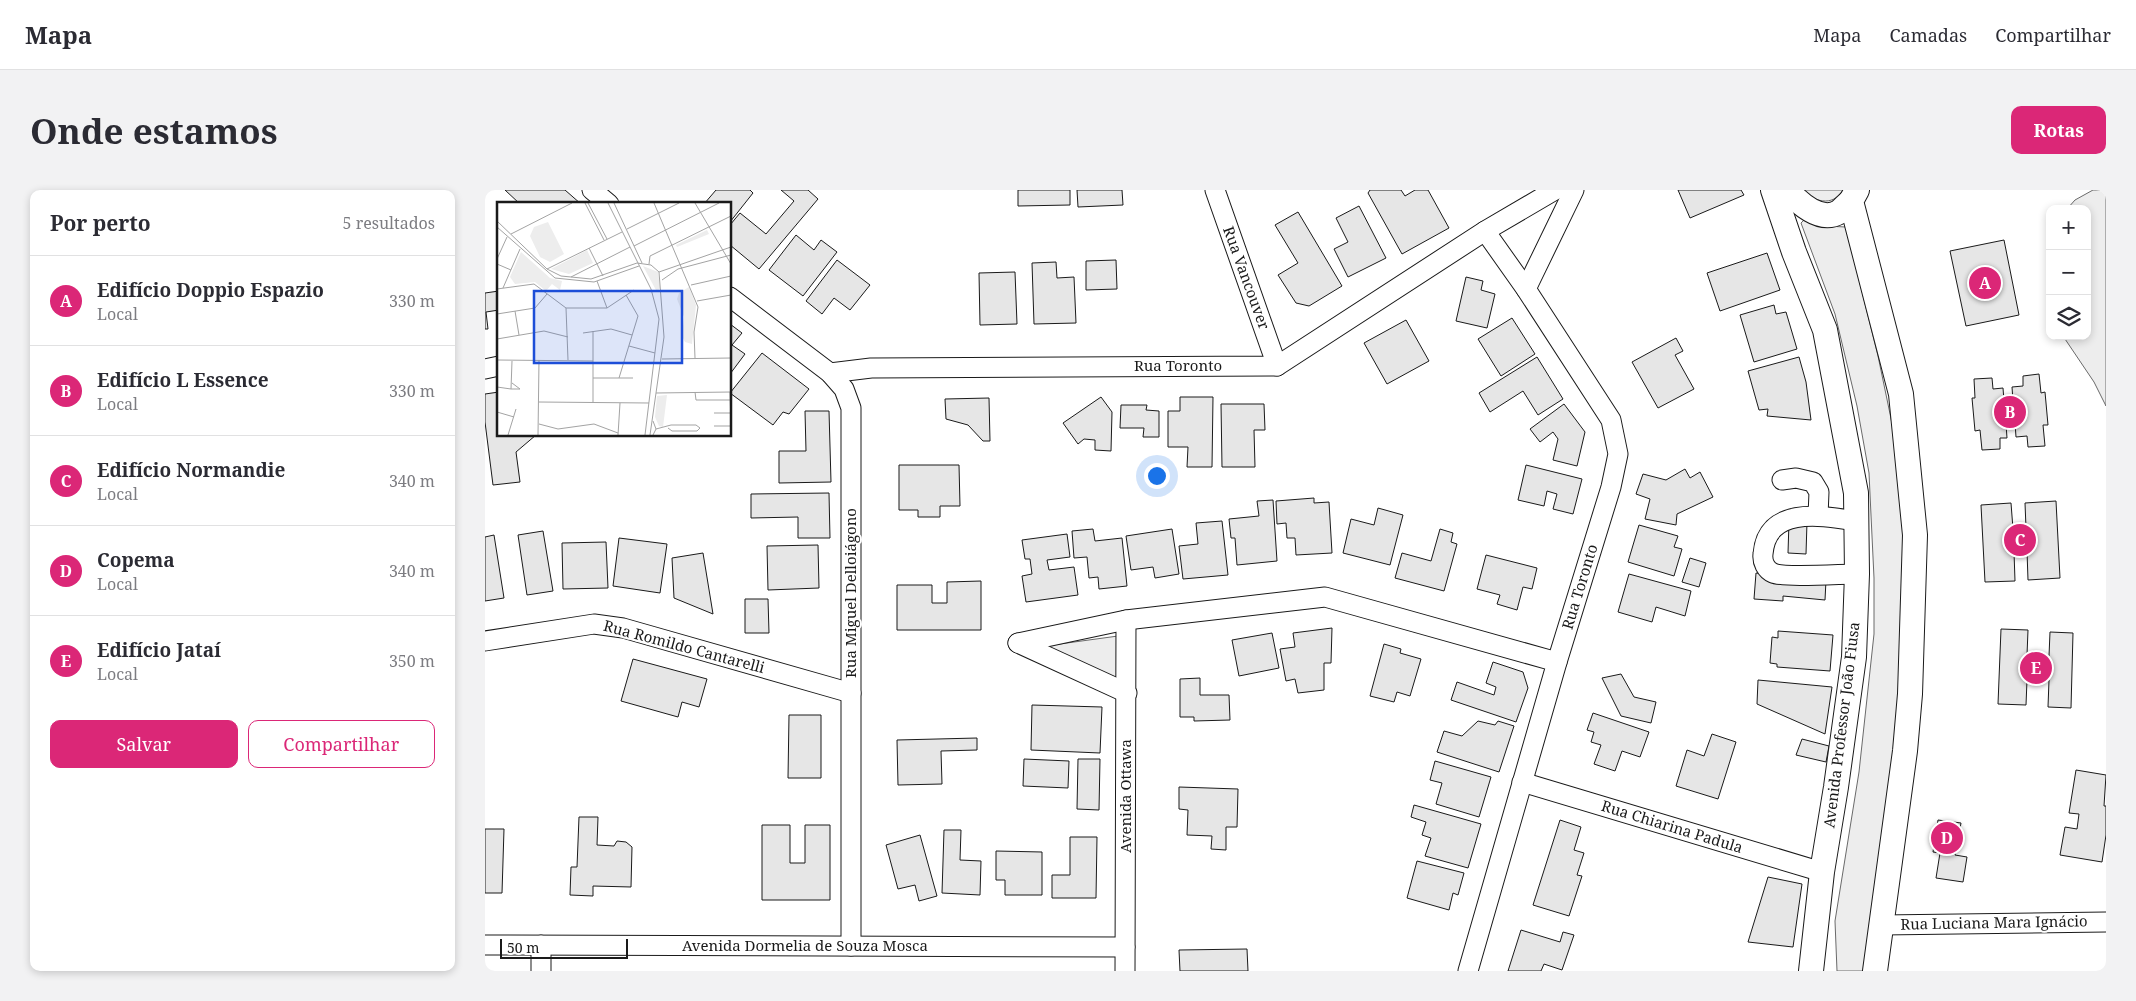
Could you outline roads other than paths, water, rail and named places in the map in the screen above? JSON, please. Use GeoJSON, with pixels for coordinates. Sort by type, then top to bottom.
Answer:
{"type":"FeatureCollection","features":[{"type":"Feature","properties":{"kind":"main road","name":"Avenida Professor João Fiusa"},"geometry":{"type":"LineString","coordinates":[[1773,190],[1825,330],[1856,493],[1857,574],[1854,657],[1837,787],[1822,872],[1811,971]]}},
{"type":"Feature","properties":{"kind":"main road"},"geometry":{"type":"LineString","coordinates":[[1787,190],[1802,206],[1823,214],[1837,213],[1854,196]]}},
{"type":"Feature","properties":{"kind":"main road"},"geometry":{"type":"LineString","coordinates":[[1854,196],[1901,394],[1915,535],[1910,694],[1905,751],[1875,971]]}},
{"type":"Feature","properties":{"kind":"street"},"geometry":{"type":"LineString","coordinates":[[593,190],[607,202]]}},
{"type":"Feature","properties":{"kind":"street","name":"Rua Vancouver"},"geometry":{"type":"LineString","coordinates":[[1215,190],[1277,366]]}},
{"type":"Feature","properties":{"kind":"street"},"geometry":{"type":"LineString","coordinates":[[1277,366],[1485,231],[1555,190]]}},
{"type":"Feature","properties":{"kind":"street"},"geometry":{"type":"LineString","coordinates":[[1526,289],[1574,190]]}},
{"type":"Feature","properties":{"kind":"street","name":"Rua Toronto"},"geometry":{"type":"LineString","coordinates":[[1468,971],[1557,662],[1611,488],[1618,454],[1611,420],[1526,289],[1485,231]]}},
{"type":"Feature","properties":{"kind":"street","name":"Rua Miguel Delloiágono"},"geometry":{"type":"LineString","coordinates":[[731,297],[830,373],[844,389],[851,408],[851,946]]}},
{"type":"Feature","properties":{"kind":"street","name":"Rua Toronto"},"geometry":{"type":"LineString","coordinates":[[830,373],[871,368],[1277,366]]}},
{"type":"Feature","properties":{"kind":"street"},"geometry":{"type":"LineString","coordinates":[[1782,480],[1796,478],[1813,482],[1819,492],[1818,516]]}},
{"type":"Feature","properties":{"kind":"street"},"geometry":{"type":"LineString","coordinates":[[1856,521],[1818,516],[1787,519],[1774,528],[1765,544],[1762,556],[1765,566],[1773,573],[1788,575],[1857,574]]}},
{"type":"Feature","properties":{"kind":"street"},"geometry":{"type":"LineString","coordinates":[[1127,693],[1018,643],[1126,620],[1325,596],[1557,662]]}},
{"type":"Feature","properties":{"kind":"street","name":"Avenida Ottawa"},"geometry":{"type":"LineString","coordinates":[[1125,971],[1126,620]]}},
{"type":"Feature","properties":{"kind":"street","name":"Rua Romildo Cantarelli"},"geometry":{"type":"LineString","coordinates":[[485,641],[595,624],[623,628],[851,693]]}},
{"type":"Feature","properties":{"kind":"street","name":"Rua Chiarina Padula"},"geometry":{"type":"LineString","coordinates":[[1522,782],[1822,872]]}},
{"type":"Feature","properties":{"kind":"street","name":"Rua Luciana Mara Ignácio"},"geometry":{"type":"LineString","coordinates":[[1882,925],[2106,922]]}},
{"type":"Feature","properties":{"kind":"street","name":"Avenida Dormelia de Souza Mosca"},"geometry":{"type":"LineString","coordinates":[[485,945],[1125,948]]}},
{"type":"Feature","properties":{"kind":"street"},"geometry":{"type":"LineString","coordinates":[[541,945],[541,971]]}},
{"type":"Feature","properties":{"kind":"place","name":"Edifício Doppio Espazio"},"geometry":{"type":"Point","coordinates":[1985,283]}},
{"type":"Feature","properties":{"kind":"place","name":"Edifício L Essence"},"geometry":{"type":"Point","coordinates":[2010,412]}},
{"type":"Feature","properties":{"kind":"place","name":"Edifício Normandie"},"geometry":{"type":"Point","coordinates":[2020,540]}},
{"type":"Feature","properties":{"kind":"place","name":"Edifício Jataí"},"geometry":{"type":"Point","coordinates":[2036,668]}},
{"type":"Feature","properties":{"kind":"place","name":"Copema"},"geometry":{"type":"Point","coordinates":[1947,838]}}]}
